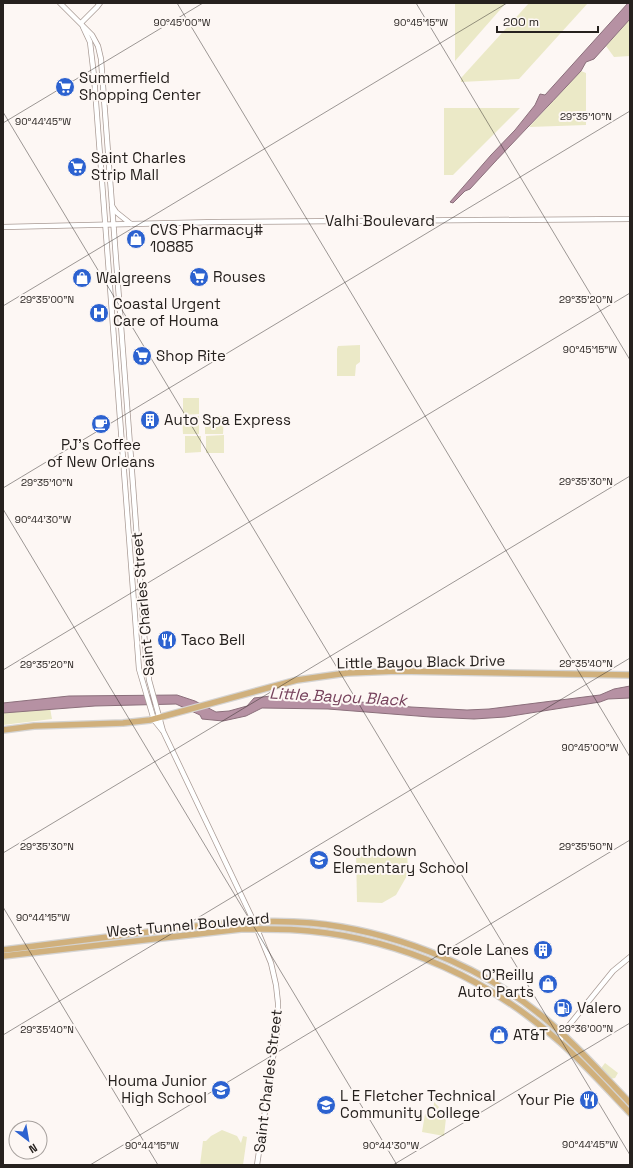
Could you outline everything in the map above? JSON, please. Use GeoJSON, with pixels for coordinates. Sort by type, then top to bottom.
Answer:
{"type":"FeatureCollection","features":[{"type":"Feature","properties":{"kind":"main road","name":"Little Bayou Black Drive"},"geometry":{"type":"LineString","coordinates":[[3,730],[34,726],[123,723],[157,719],[297,680],[348,673],[397,672],[630,675]]}},
{"type":"Feature","properties":{"kind":"main road","name":"West Tunnel Boulevard"},"geometry":{"type":"LineString","coordinates":[[3,950],[214,924],[254,922],[310,923],[360,931],[405,942],[458,964],[499,987],[536,1012],[562,1034],[630,1103]]}},
{"type":"Feature","properties":{"kind":"main road","name":"West Tunnel Boulevard"},"geometry":{"type":"LineString","coordinates":[[3,956],[241,929],[291,929],[338,934],[365,940],[409,952],[439,964],[461,974],[503,998],[560,1042],[630,1113]]}},
{"type":"Feature","properties":{"kind":"main road"},"geometry":{"type":"LineString","coordinates":[[598,1079],[602,1079],[611,1084]]}},
{"type":"Feature","properties":{"kind":"street","name":"Saint Charles Street"},"geometry":{"type":"LineString","coordinates":[[60,3],[92,35],[98,46],[101,59],[146,656],[154,709]]}},
{"type":"Feature","properties":{"kind":"street"},"geometry":{"type":"LineString","coordinates":[[81,23],[98,7],[100,3]]}},
{"type":"Feature","properties":{"kind":"street","name":"Saint Charles Street"},"geometry":{"type":"LineString","coordinates":[[81,23],[90,42],[91,51],[139,670],[157,719],[254,922],[272,968],[276,986],[278,1024],[257,1165]]}},
{"type":"Feature","properties":{"kind":"street"},"geometry":{"type":"LineString","coordinates":[[112,206],[116,212],[131,224]]}},
{"type":"Feature","properties":{"kind":"street","name":"Valhi Boulevard"},"geometry":{"type":"LineString","coordinates":[[3,227],[217,222],[630,219]]}},
{"type":"Feature","properties":{"kind":"street"},"geometry":{"type":"LineString","coordinates":[[560,1042],[562,1034],[613,971],[630,957]]}},
{"type":"Feature","properties":{"kind":"shaded area"},"geometry":{"type":"Polygon","coordinates":[[[455,3],[506,3],[455,61],[455,3]]]}},
{"type":"Feature","properties":{"kind":"shaded area"},"geometry":{"type":"Polygon","coordinates":[[[529,3],[588,3],[519,79],[461,82],[461,78],[529,3]]]}},
{"type":"Feature","properties":{"kind":"shaded area"},"geometry":{"type":"Polygon","coordinates":[[[628,3],[630,3],[630,19],[594,59],[586,62],[581,71],[470,189],[465,191],[453,203],[450,202],[515,130],[535,105],[540,94],[545,95],[628,3]]]}},
{"type":"Feature","properties":{"kind":"shaded area"},"geometry":{"type":"Polygon","coordinates":[[[630,19],[630,56],[614,57],[606,46],[630,19]]]}},
{"type":"Feature","properties":{"kind":"shaded area"},"geometry":{"type":"Polygon","coordinates":[[[581,71],[586,73],[586,125],[529,127],[581,71]]]}},
{"type":"Feature","properties":{"kind":"shaded area"},"geometry":{"type":"Polygon","coordinates":[[[444,108],[520,108],[453,175],[444,175],[444,108]]]}},
{"type":"Feature","properties":{"kind":"shaded area"},"geometry":{"type":"Polygon","coordinates":[[[360,345],[360,362],[356,365],[355,376],[337,376],[338,346],[360,345]]]}},
{"type":"Feature","properties":{"kind":"shaded area"},"geometry":{"type":"Polygon","coordinates":[[[183,398],[199,398],[199,414],[183,415],[183,398]]]}},
{"type":"Feature","properties":{"kind":"shaded area"},"geometry":{"type":"Polygon","coordinates":[[[182,416],[199,416],[199,434],[183,434],[182,416]]]}},
{"type":"Feature","properties":{"kind":"shaded area"},"geometry":{"type":"Polygon","coordinates":[[[205,416],[224,416],[223,434],[205,434],[205,416]]]}},
{"type":"Feature","properties":{"kind":"shaded area"},"geometry":{"type":"Polygon","coordinates":[[[224,435],[224,453],[206,453],[206,436],[224,435]]]}},
{"type":"Feature","properties":{"kind":"shaded area"},"geometry":{"type":"Polygon","coordinates":[[[185,436],[201,436],[201,452],[185,453],[185,436]]]}},
{"type":"Feature","properties":{"kind":"shaded area"},"geometry":{"type":"Polygon","coordinates":[[[630,686],[630,698],[608,699],[600,702],[505,717],[474,719],[328,709],[262,708],[246,716],[223,721],[202,719],[200,715],[176,704],[95,706],[3,713],[3,703],[69,696],[177,695],[195,701],[216,712],[229,711],[247,706],[254,698],[271,696],[302,700],[330,699],[411,707],[467,710],[489,709],[600,695],[614,689],[630,686]]]}},
{"type":"Feature","properties":{"kind":"shaded area"},"geometry":{"type":"Polygon","coordinates":[[[50,708],[52,719],[3,725],[3,712],[50,708]]]}},
{"type":"Feature","properties":{"kind":"shaded area"},"geometry":{"type":"Polygon","coordinates":[[[359,849],[407,849],[408,874],[396,895],[382,903],[357,902],[356,852],[359,849]]]}},
{"type":"Feature","properties":{"kind":"shaded area"},"geometry":{"type":"Polygon","coordinates":[[[605,1063],[618,1073],[615,1078],[610,1079],[602,1071],[602,1067],[605,1063]]]}},
{"type":"Feature","properties":{"kind":"shaded area"},"geometry":{"type":"Polygon","coordinates":[[[434,1102],[439,1107],[437,1110],[446,1118],[444,1136],[422,1132],[425,1114],[433,1114],[434,1102]]]}},
{"type":"Feature","properties":{"kind":"shaded area"},"geometry":{"type":"Polygon","coordinates":[[[222,1130],[237,1136],[241,1143],[243,1136],[247,1137],[243,1165],[200,1165],[203,1141],[206,1141],[211,1136],[222,1130]]]}},
{"type":"Feature","properties":{"kind":"place","name":"Summerfield Shopping Center"},"geometry":{"type":"Point","coordinates":[65,87]}},
{"type":"Feature","properties":{"kind":"place","name":"Saint Charles Strip Mall"},"geometry":{"type":"Point","coordinates":[77,167]}},
{"type":"Feature","properties":{"kind":"place","name":"CVS Pharmacy# 10885"},"geometry":{"type":"Point","coordinates":[136,239]}},
{"type":"Feature","properties":{"kind":"place","name":"Rouses"},"geometry":{"type":"Point","coordinates":[199,277]}},
{"type":"Feature","properties":{"kind":"place","name":"Walgreens"},"geometry":{"type":"Point","coordinates":[82,278]}},
{"type":"Feature","properties":{"kind":"place","name":"Coastal Urgent Care of Houma"},"geometry":{"type":"Point","coordinates":[99,313]}},
{"type":"Feature","properties":{"kind":"place","name":"Shop Rite"},"geometry":{"type":"Point","coordinates":[142,356]}},
{"type":"Feature","properties":{"kind":"place","name":"Auto Spa Express"},"geometry":{"type":"Point","coordinates":[150,420]}},
{"type":"Feature","properties":{"kind":"place","name":"PJ's Coffee of New Orleans"},"geometry":{"type":"Point","coordinates":[101,424]}},
{"type":"Feature","properties":{"kind":"place","name":"Taco Bell"},"geometry":{"type":"Point","coordinates":[167,640]}},
{"type":"Feature","properties":{"kind":"place","name":"Southdown Elementary School"},"geometry":{"type":"Point","coordinates":[319,860]}},
{"type":"Feature","properties":{"kind":"place","name":"Creole Lanes"},"geometry":{"type":"Point","coordinates":[543,950]}},
{"type":"Feature","properties":{"kind":"place","name":"O'Reilly Auto Parts"},"geometry":{"type":"Point","coordinates":[548,984]}},
{"type":"Feature","properties":{"kind":"place","name":"Valero"},"geometry":{"type":"Point","coordinates":[563,1008]}},
{"type":"Feature","properties":{"kind":"place","name":"AT&T"},"geometry":{"type":"Point","coordinates":[499,1035]}},
{"type":"Feature","properties":{"kind":"place","name":"Houma Junior High School"},"geometry":{"type":"Point","coordinates":[221,1090]}},
{"type":"Feature","properties":{"kind":"place","name":"Your Pie"},"geometry":{"type":"Point","coordinates":[589,1100]}},
{"type":"Feature","properties":{"kind":"place","name":"L E Fletcher Technical Community College"},"geometry":{"type":"Point","coordinates":[326,1105]}},
{"type":"Feature","properties":{"kind":"water label","name":"Little Bayou Black"},"geometry":{"type":"Point","coordinates":[338,696]}}]}
